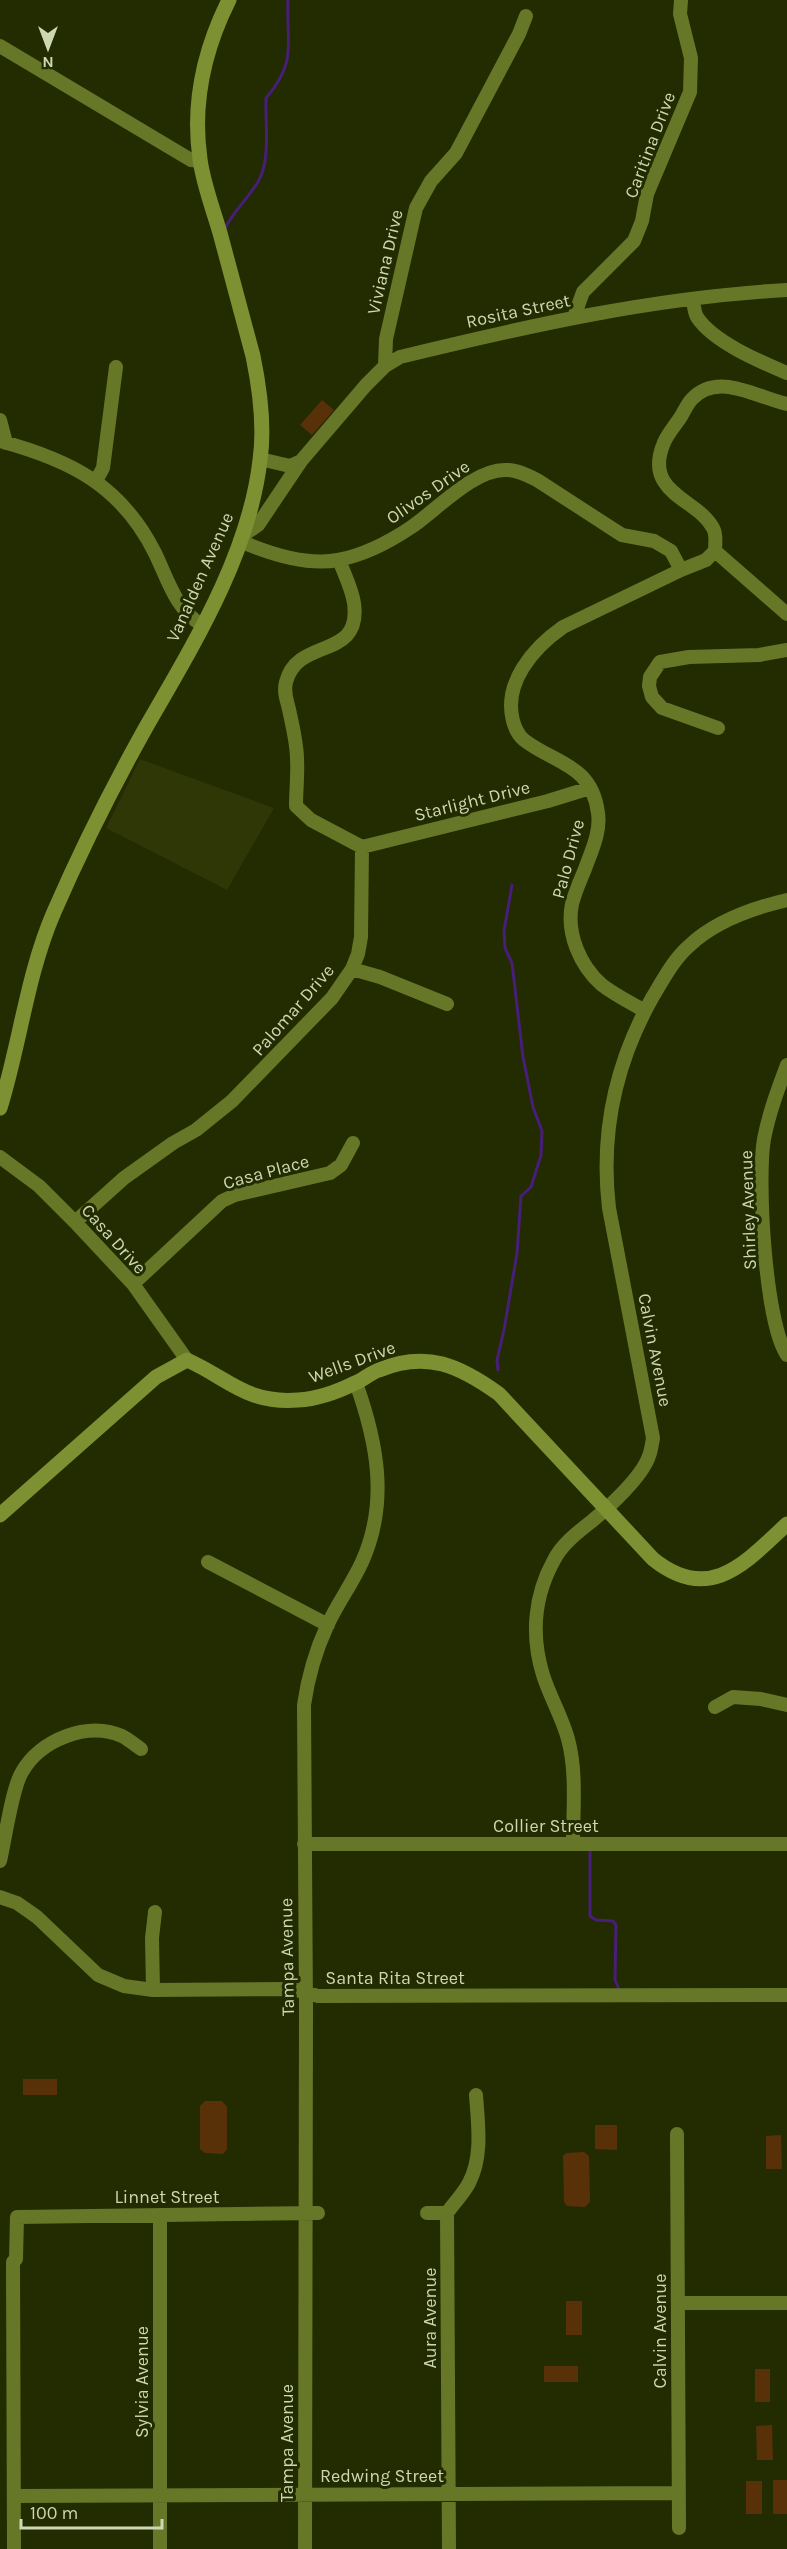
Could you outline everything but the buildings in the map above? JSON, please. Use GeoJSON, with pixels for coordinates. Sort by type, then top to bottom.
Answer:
{"type":"FeatureCollection","features":[{"type":"Feature","properties":{"kind":"main road","name":"Vanalden Avenue"},"geometry":{"type":"LineString","coordinates":[[0,1108],[32,983],[53,915],[144,730],[202,625],[248,521],[261,459],[261,421],[254,356],[200,161],[197,125],[202,73],[215,26],[228,0]]}},
{"type":"Feature","properties":{"kind":"main road","name":"Wells Drive"},"geometry":{"type":"LineString","coordinates":[[187,1360],[248,1394],[271,1399],[296,1400],[320,1397],[356,1383],[378,1370],[399,1363],[420,1361],[451,1365],[470,1373],[499,1394],[662,1566],[680,1576],[694,1579],[710,1578],[735,1570],[787,1524]]}},
{"type":"Feature","properties":{"kind":"main road"},"geometry":{"type":"LineString","coordinates":[[0,1515],[156,1377],[187,1360]]}},
{"type":"Feature","properties":{"kind":"street","name":"Caritina Drive"},"geometry":{"type":"LineString","coordinates":[[574,317],[583,292],[634,241],[642,221],[647,194],[690,92],[691,58],[683,34],[680,14],[681,0]]}},
{"type":"Feature","properties":{"kind":"street","name":"Viviana Drive"},"geometry":{"type":"LineString","coordinates":[[385,366],[386,339],[416,208],[431,181],[456,153],[519,34],[526,16]]}},
{"type":"Feature","properties":{"kind":"street"},"geometry":{"type":"LineString","coordinates":[[0,46],[191,160],[200,161]]}},
{"type":"Feature","properties":{"kind":"street","name":"Rosita Street"},"geometry":{"type":"LineString","coordinates":[[241,539],[258,525],[301,461],[385,366],[399,357],[513,329],[574,317],[693,299],[787,290]]}},
{"type":"Feature","properties":{"kind":"street"},"geometry":{"type":"LineString","coordinates":[[693,299],[698,319],[719,338],[749,357],[787,373]]}},
{"type":"Feature","properties":{"kind":"street"},"geometry":{"type":"LineString","coordinates":[[96,482],[103,468],[116,367]]}},
{"type":"Feature","properties":{"kind":"street"},"geometry":{"type":"LineString","coordinates":[[787,404],[727,387],[708,388],[692,398],[663,445],[660,461],[666,485],[678,499],[706,518],[714,529],[715,550],[787,614]]}},
{"type":"Feature","properties":{"kind":"street"},"geometry":{"type":"LineString","coordinates":[[0,420],[3,442],[58,459],[80,470],[118,502],[140,528],[154,550],[181,607],[189,617],[202,625]]}},
{"type":"Feature","properties":{"kind":"street"},"geometry":{"type":"LineString","coordinates":[[261,459],[290,466],[301,461]]}},
{"type":"Feature","properties":{"kind":"street","name":"Olivos Drive"},"geometry":{"type":"LineString","coordinates":[[241,539],[278,555],[316,561],[339,560],[386,543],[433,512],[470,482],[485,474],[506,469],[525,473],[622,535],[654,541],[671,551],[681,570]]}},
{"type":"Feature","properties":{"kind":"street","name":"Palo Drive"},"geometry":{"type":"LineString","coordinates":[[645,1011],[602,985],[584,964],[573,938],[572,906],[598,825],[598,811],[590,788],[577,770],[522,739],[514,727],[510,710],[513,684],[548,638],[563,627],[706,560],[715,550]]}},
{"type":"Feature","properties":{"kind":"street"},"geometry":{"type":"LineString","coordinates":[[339,560],[354,603],[354,619],[350,633],[333,646],[306,655],[296,662],[290,670],[284,691],[297,759],[296,806],[311,820],[362,847]]}},
{"type":"Feature","properties":{"kind":"street"},"geometry":{"type":"LineString","coordinates":[[718,728],[662,708],[655,702],[649,686],[655,666],[668,659],[738,657],[787,650]]}},
{"type":"Feature","properties":{"kind":"street","name":"Starlight Drive"},"geometry":{"type":"LineString","coordinates":[[362,847],[548,801],[551,798],[590,788]]}},
{"type":"Feature","properties":{"kind":"street","name":"Palomar Drive"},"geometry":{"type":"LineString","coordinates":[[75,1222],[124,1178],[173,1143],[196,1130],[232,1101],[332,998],[352,969],[361,938],[362,847]]}},
{"type":"Feature","properties":{"kind":"street","name":"Calvin Avenue"},"geometry":{"type":"LineString","coordinates":[[573,1844],[572,1763],[569,1740],[544,1676],[537,1648],[535,1619],[542,1587],[554,1558],[570,1539],[606,1509],[640,1472],[649,1457],[653,1438],[609,1208],[605,1174],[611,1102],[622,1061],[645,1011],[666,973],[689,946],[719,924],[762,906],[787,900]]}},
{"type":"Feature","properties":{"kind":"street"},"geometry":{"type":"LineString","coordinates":[[352,969],[380,977],[447,1004]]}},
{"type":"Feature","properties":{"kind":"street","name":"Shirley Avenue"},"geometry":{"type":"LineString","coordinates":[[787,1065],[771,1108],[764,1141],[761,1183],[773,1320],[787,1355]]}},
{"type":"Feature","properties":{"kind":"street","name":"Casa Place"},"geometry":{"type":"LineString","coordinates":[[133,1284],[222,1201],[243,1192],[330,1173],[341,1165],[353,1143]]}},
{"type":"Feature","properties":{"kind":"street","name":"Casa Drive"},"geometry":{"type":"LineString","coordinates":[[0,1157],[39,1186],[133,1284],[161,1327],[187,1360]]}},
{"type":"Feature","properties":{"kind":"street","name":"Tampa Avenue"},"geometry":{"type":"LineString","coordinates":[[305,2549],[312,2213],[306,1993],[304,1705],[309,1671],[328,1625],[362,1563],[369,1544],[378,1500],[378,1468],[375,1449],[356,1383]]}},
{"type":"Feature","properties":{"kind":"street"},"geometry":{"type":"LineString","coordinates":[[208,1563],[328,1625]]}},
{"type":"Feature","properties":{"kind":"street"},"geometry":{"type":"LineString","coordinates":[[715,1707],[733,1697],[761,1699],[787,1705]]}},
{"type":"Feature","properties":{"kind":"street"},"geometry":{"type":"LineString","coordinates":[[0,1861],[21,1773],[36,1753],[60,1738],[85,1732],[122,1736],[141,1749]]}},
{"type":"Feature","properties":{"kind":"street","name":"Collier Street"},"geometry":{"type":"LineString","coordinates":[[304,1844],[787,1844]]}},
{"type":"Feature","properties":{"kind":"street","name":"Santa Rita Street"},"geometry":{"type":"LineString","coordinates":[[0,1897],[17,1903],[37,1917],[98,1975],[124,1986],[153,1990],[293,1989],[318,1996],[787,1995]]}},
{"type":"Feature","properties":{"kind":"street"},"geometry":{"type":"LineString","coordinates":[[153,1990],[152,1938],[155,1912]]}},
{"type":"Feature","properties":{"kind":"street"},"geometry":{"type":"LineString","coordinates":[[427,2213],[447,2213],[469,2184],[476,2166],[479,2142],[476,2095]]}},
{"type":"Feature","properties":{"kind":"street","name":"Calvin Avenue"},"geometry":{"type":"LineString","coordinates":[[677,2134],[679,2528]]}},
{"type":"Feature","properties":{"kind":"street","name":"Linnet Street"},"geometry":{"type":"LineString","coordinates":[[14,2496],[13,2262],[16,2259],[17,2217],[312,2213]]}},
{"type":"Feature","properties":{"kind":"street","name":"Aura Avenue"},"geometry":{"type":"LineString","coordinates":[[447,2213],[449,2549]]}},
{"type":"Feature","properties":{"kind":"street","name":"Sylvia Avenue"},"geometry":{"type":"LineString","coordinates":[[160,2216],[160,2549]]}},
{"type":"Feature","properties":{"kind":"street"},"geometry":{"type":"LineString","coordinates":[[678,2303],[787,2303]]}},
{"type":"Feature","properties":{"kind":"street","name":"Redwing Street"},"geometry":{"type":"LineString","coordinates":[[14,2496],[679,2493]]}},
{"type":"Feature","properties":{"kind":"street"},"geometry":{"type":"LineString","coordinates":[[14,2496],[14,2549]]}},
{"type":"Feature","properties":{"kind":"shaded area"},"geometry":{"type":"Polygon","coordinates":[[[322,400],[334,410],[312,435],[300,425],[322,400]]]}},
{"type":"Feature","properties":{"kind":"shaded area"},"geometry":{"type":"Polygon","coordinates":[[[140,759],[274,808],[227,890],[106,828],[140,759]]]}},
{"type":"Feature","properties":{"kind":"shaded area"},"geometry":{"type":"Polygon","coordinates":[[[23,2079],[57,2079],[57,2095],[23,2095],[23,2079]]]}},
{"type":"Feature","properties":{"kind":"shaded area"},"geometry":{"type":"Polygon","coordinates":[[[205,2101],[222,2101],[227,2107],[227,2149],[223,2154],[205,2153],[200,2149],[200,2106],[205,2101]]]}},
{"type":"Feature","properties":{"kind":"shaded area"},"geometry":{"type":"Polygon","coordinates":[[[595,2125],[617,2125],[617,2150],[595,2149],[595,2125]]]}},
{"type":"Feature","properties":{"kind":"shaded area"},"geometry":{"type":"Polygon","coordinates":[[[781,2135],[782,2169],[766,2169],[766,2136],[781,2135]]]}},
{"type":"Feature","properties":{"kind":"shaded area"},"geometry":{"type":"Polygon","coordinates":[[[584,2152],[589,2156],[590,2202],[585,2207],[567,2206],[564,2202],[563,2156],[566,2153],[584,2152]]]}},
{"type":"Feature","properties":{"kind":"shaded area"},"geometry":{"type":"Polygon","coordinates":[[[566,2301],[582,2301],[582,2335],[566,2335],[566,2301]]]}},
{"type":"Feature","properties":{"kind":"shaded area"},"geometry":{"type":"Polygon","coordinates":[[[544,2366],[578,2366],[578,2382],[544,2382],[544,2366]]]}},
{"type":"Feature","properties":{"kind":"shaded area"},"geometry":{"type":"Polygon","coordinates":[[[755,2369],[770,2369],[770,2402],[755,2402],[755,2369]]]}},
{"type":"Feature","properties":{"kind":"shaded area"},"geometry":{"type":"Polygon","coordinates":[[[772,2425],[773,2460],[757,2460],[756,2426],[772,2425]]]}},
{"type":"Feature","properties":{"kind":"shaded area"},"geometry":{"type":"Polygon","coordinates":[[[773,2480],[787,2480],[787,2514],[773,2514],[773,2480]]]}},
{"type":"Feature","properties":{"kind":"shaded area"},"geometry":{"type":"Polygon","coordinates":[[[746,2481],[762,2481],[762,2514],[746,2514],[746,2481]]]}},
{"type":"Feature","properties":{"kind":"waterway"},"geometry":{"type":"LineString","coordinates":[[225,228],[258,182],[265,163],[266,98],[283,73],[286,62],[288,0]]}},
{"type":"Feature","properties":{"kind":"waterway"},"geometry":{"type":"LineString","coordinates":[[498,1370],[497,1360],[517,1253],[521,1196],[531,1187],[541,1155],[542,1131],[533,1107],[523,1057],[512,963],[505,948],[504,931],[512,885]]}},
{"type":"Feature","properties":{"kind":"waterway"},"geometry":{"type":"LineString","coordinates":[[590,1849],[590,1916],[596,1920],[613,1921],[616,1925],[615,1980],[619,1989]]}}]}
